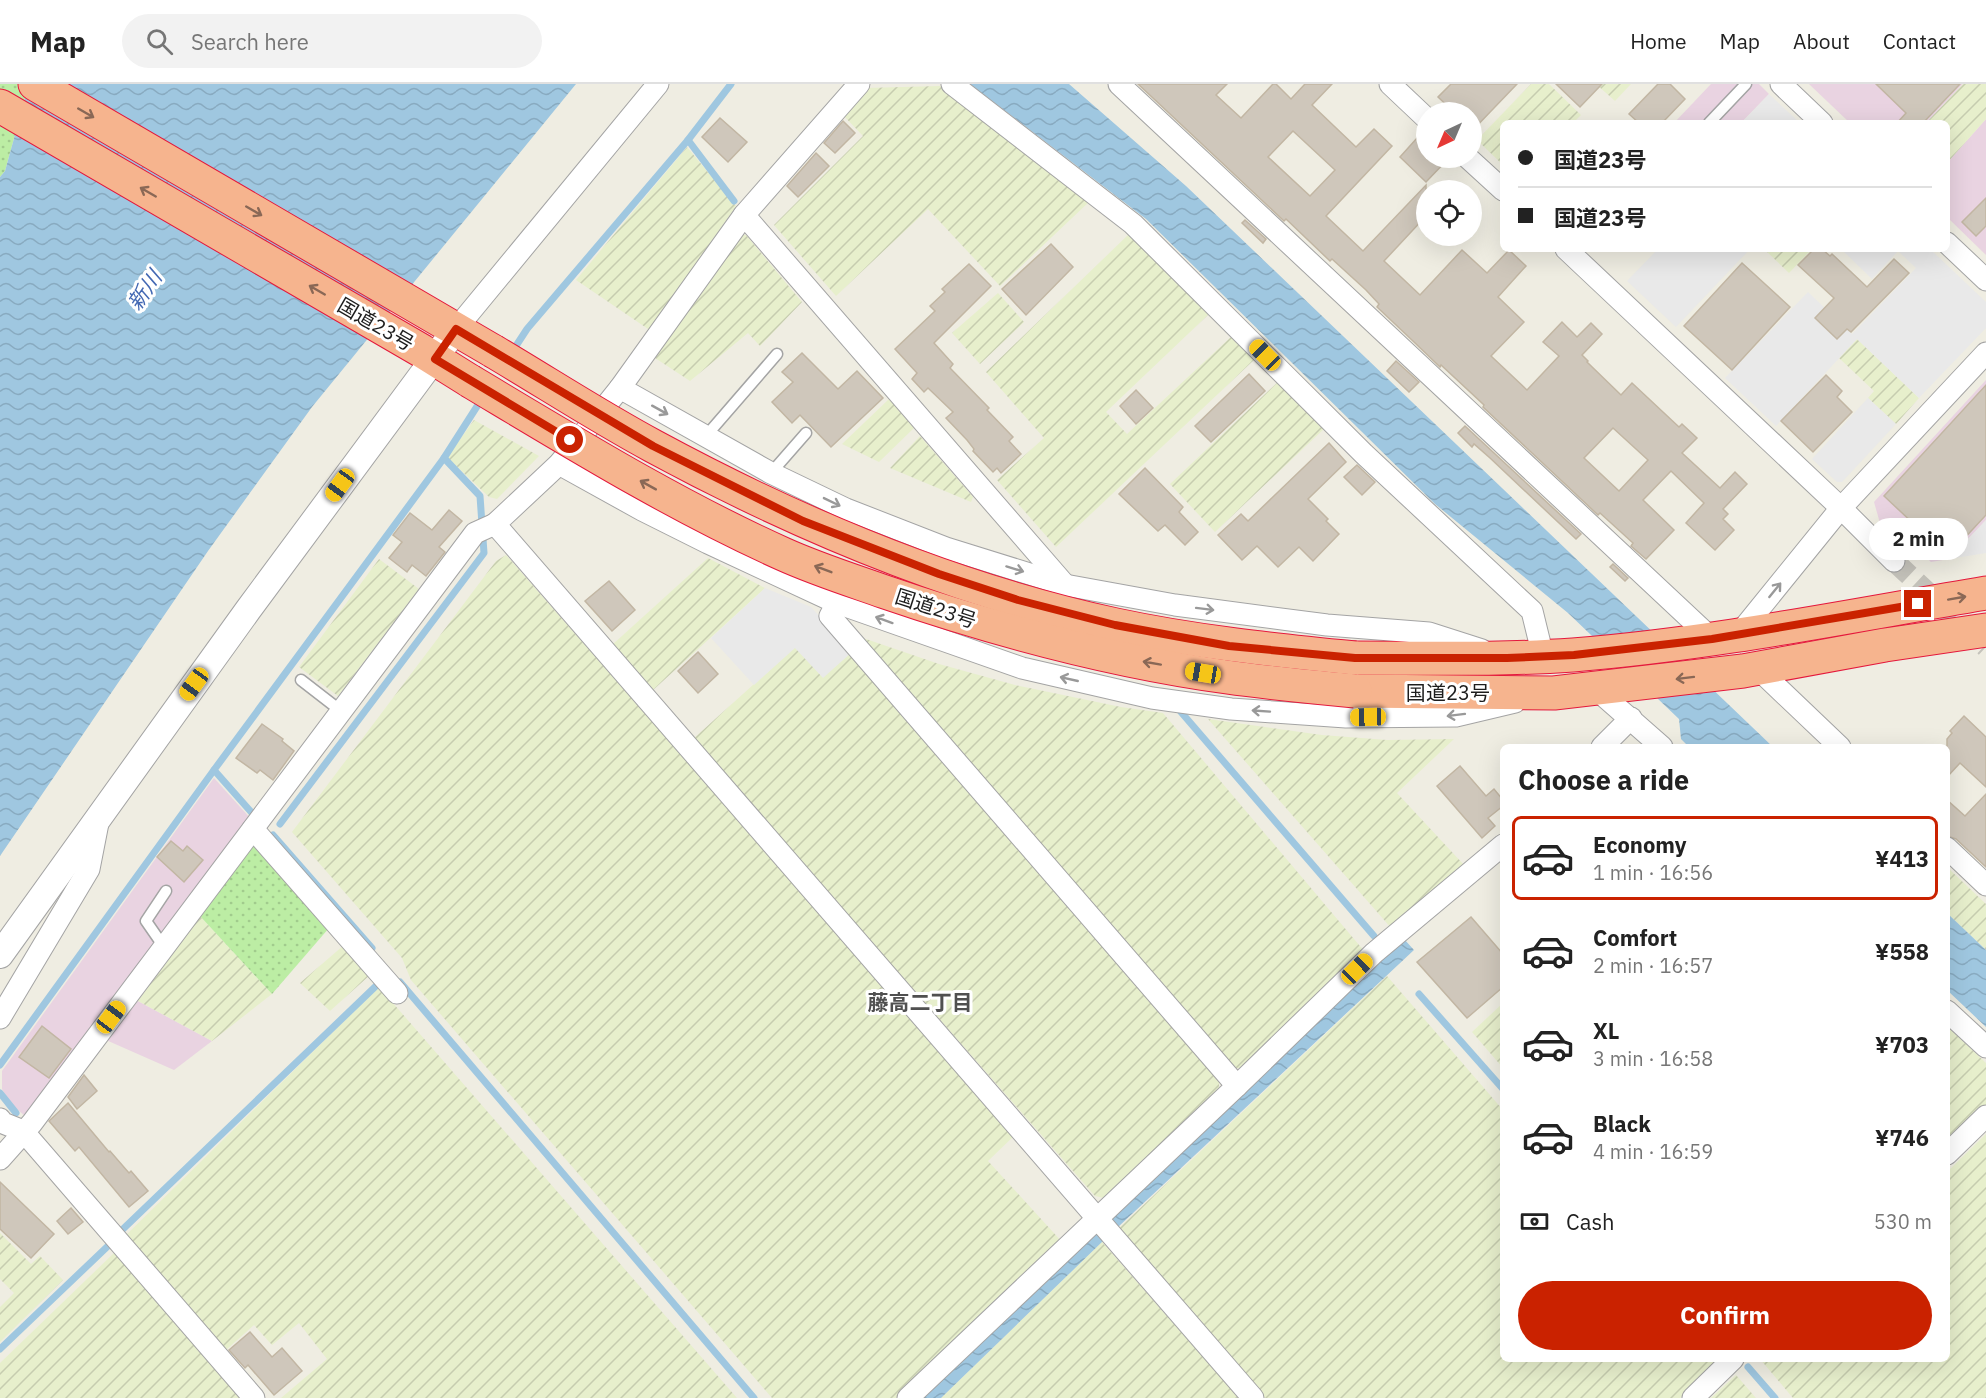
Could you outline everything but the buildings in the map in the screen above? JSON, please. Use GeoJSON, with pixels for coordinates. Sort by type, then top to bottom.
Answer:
{"type":"FeatureCollection","features":[{"type":"Feature","properties":{"kind":"highway","name":"国道23号"},"geometry":{"type":"LineString","coordinates":[[35,84],[653,446],[803,521],[939,574],[1018,600],[1115,625],[1229,646],[1355,658],[1507,658],[1558,656],[1725,637],[1986,593]]}},
{"type":"Feature","properties":{"kind":"highway","name":"国道23号"},"geometry":{"type":"LineString","coordinates":[[0,106],[429,355],[632,477],[699,513],[784,555],[929,607],[1012,632],[1112,656],[1226,677],[1355,691],[1554,693],[1750,670],[1812,657],[1986,630]]}},
{"type":"Feature","properties":{"kind":"highway"},"geometry":{"type":"LineString","coordinates":[[1812,657],[1921,655],[1986,645]]}},
{"type":"Feature","properties":{"kind":"street"},"geometry":{"type":"LineString","coordinates":[[0,955],[327,502],[450,326],[658,84]]}},
{"type":"Feature","properties":{"kind":"street"},"geometry":{"type":"LineString","coordinates":[[0,1159],[32,1123],[341,711],[487,528],[559,464],[620,388],[744,215],[859,84]]}},
{"type":"Feature","properties":{"kind":"street"},"geometry":{"type":"LineString","coordinates":[[952,84],[1133,224],[1364,454],[1532,611],[1558,656]]}},
{"type":"Feature","properties":{"kind":"street"},"geometry":{"type":"LineString","coordinates":[[1119,84],[1725,637],[1986,353]]}},
{"type":"Feature","properties":{"kind":"street"},"geometry":{"type":"LineString","coordinates":[[1390,84],[1416,109]]}},
{"type":"Feature","properties":{"kind":"street"},"geometry":{"type":"LineString","coordinates":[[1781,84],[1819,120]]}},
{"type":"Feature","properties":{"kind":"street"},"geometry":{"type":"LineString","coordinates":[[1479,168],[1500,187]]}},
{"type":"Feature","properties":{"kind":"street"},"geometry":{"type":"LineString","coordinates":[[744,215],[1065,585]]}},
{"type":"Feature","properties":{"kind":"street"},"geometry":{"type":"LineString","coordinates":[[1950,246],[1986,280]]}},
{"type":"Feature","properties":{"kind":"street"},"geometry":{"type":"LineString","coordinates":[[1569,252],[1842,508],[1894,561]]}},
{"type":"Feature","properties":{"kind":"street"},"geometry":{"type":"LineString","coordinates":[[620,388],[771,472],[846,509],[946,548],[1065,585],[1175,605],[1327,624],[1429,633],[1507,658]]}},
{"type":"Feature","properties":{"kind":"street"},"geometry":{"type":"LineString","coordinates":[[559,464],[642,510],[837,603],[1022,668],[1152,699],[1231,709],[1346,717],[1456,716],[1554,693]]}},
{"type":"Feature","properties":{"kind":"street"},"geometry":{"type":"LineString","coordinates":[[487,528],[1253,1398]]}},
{"type":"Feature","properties":{"kind":"street"},"geometry":{"type":"LineString","coordinates":[[837,603],[830,616],[1237,1086]]}},
{"type":"Feature","properties":{"kind":"street"},"geometry":{"type":"LineString","coordinates":[[1750,670],[1836,744]]}},
{"type":"Feature","properties":{"kind":"street"},"geometry":{"type":"LineString","coordinates":[[1596,689],[1659,744]]}},
{"type":"Feature","properties":{"kind":"street"},"geometry":{"type":"LineString","coordinates":[[1605,744],[1631,718]]}},
{"type":"Feature","properties":{"kind":"street"},"geometry":{"type":"LineString","coordinates":[[0,1018],[90,869],[100,815]]}},
{"type":"Feature","properties":{"kind":"street"},"geometry":{"type":"LineString","coordinates":[[253,829],[397,993]]}},
{"type":"Feature","properties":{"kind":"street"},"geometry":{"type":"LineString","coordinates":[[908,1398],[1104,1227],[1237,1086],[1374,953],[1500,848]]}},
{"type":"Feature","properties":{"kind":"street"},"geometry":{"type":"LineString","coordinates":[[1950,851],[1986,885]]}},
{"type":"Feature","properties":{"kind":"street"},"geometry":{"type":"LineString","coordinates":[[1950,1014],[1986,1047]]}},
{"type":"Feature","properties":{"kind":"street"},"geometry":{"type":"LineString","coordinates":[[1950,1151],[1986,1116]]}},
{"type":"Feature","properties":{"kind":"street"},"geometry":{"type":"LineString","coordinates":[[0,1119],[3,1123],[23,1131],[254,1398]]}},
{"type":"Feature","properties":{"kind":"street"},"geometry":{"type":"LineString","coordinates":[[1693,1398],[1730,1362]]}},
{"type":"Feature","properties":{"kind":"lane"},"geometry":{"type":"LineString","coordinates":[[1713,120],[1746,84]]}},
{"type":"Feature","properties":{"kind":"lane"},"geometry":{"type":"LineString","coordinates":[[706,436],[777,354]]}},
{"type":"Feature","properties":{"kind":"lane"},"geometry":{"type":"LineString","coordinates":[[771,472],[806,433]]}},
{"type":"Feature","properties":{"kind":"lane"},"geometry":{"type":"LineString","coordinates":[[301,680],[341,711]]}},
{"type":"Feature","properties":{"kind":"lane"},"geometry":{"type":"LineString","coordinates":[[164,947],[146,921],[166,891]]}},
{"type":"Feature","properties":{"kind":"shaded area"},"geometry":{"type":"Polygon","coordinates":[[[1711,84],[1759,84],[1769,94],[1744,120],[1677,120],[1711,84]]]}},
{"type":"Feature","properties":{"kind":"shaded area"},"geometry":{"type":"Polygon","coordinates":[[[1809,84],[1963,84],[1929,120],[1847,120],[1809,84]]]}},
{"type":"Feature","properties":{"kind":"shaded area"},"geometry":{"type":"Polygon","coordinates":[[[1769,94],[1797,120],[1744,120],[1769,94]]]}},
{"type":"Feature","properties":{"kind":"shaded area"},"geometry":{"type":"Polygon","coordinates":[[[1986,119],[1986,255],[1950,220],[1950,160],[1986,119]]]}},
{"type":"Feature","properties":{"kind":"shaded area"},"geometry":{"type":"Polygon","coordinates":[[[1655,252],[1747,252],[1676,327],[1627,281],[1655,252]]]}},
{"type":"Feature","properties":{"kind":"shaded area"},"geometry":{"type":"Polygon","coordinates":[[[1844,252],[1897,252],[1872,279],[1844,252]]]}},
{"type":"Feature","properties":{"kind":"shaded area"},"geometry":{"type":"Polygon","coordinates":[[[1899,252],[1933,252],[1986,302],[1986,328],[1919,398],[1857,339],[1776,426],[1725,378],[1808,292],[1852,334],[1916,268],[1899,252]]]}},
{"type":"Feature","properties":{"kind":"shaded area"},"geometry":{"type":"Polygon","coordinates":[[[1986,380],[1986,520],[1949,559],[1931,562],[1904,536],[1897,544],[1882,530],[1874,502],[1986,380]]]}},
{"type":"Feature","properties":{"kind":"shaded area"},"geometry":{"type":"Polygon","coordinates":[[[1868,398],[1896,424],[1842,482],[1837,482],[1812,459],[1868,398]]]}},
{"type":"Feature","properties":{"kind":"shaded area"},"geometry":{"type":"Polygon","coordinates":[[[1986,520],[1986,553],[1949,559],[1986,520]]]}},
{"type":"Feature","properties":{"kind":"shaded area"},"geometry":{"type":"Polygon","coordinates":[[[765,588],[811,607],[852,652],[823,678],[795,648],[754,685],[711,638],[765,588]]]}},
{"type":"Feature","properties":{"kind":"shaded area"},"geometry":{"type":"Polygon","coordinates":[[[214,778],[250,818],[25,1116],[11,1104],[2,1089],[2,1071],[214,778]]]}},
{"type":"Feature","properties":{"kind":"shaded area"},"geometry":{"type":"Polygon","coordinates":[[[138,1001],[212,1041],[174,1070],[106,1040],[138,1001]]]}},
{"type":"Feature","properties":{"kind":"green space"},"geometry":{"type":"Polygon","coordinates":[[[0,84],[29,84],[5,171],[0,177],[0,84]]]}},
{"type":"Feature","properties":{"kind":"green space"},"geometry":{"type":"Polygon","coordinates":[[[1531,84],[1549,84],[1581,115],[1576,120],[1500,120],[1500,162],[1482,145],[1482,135],[1531,84]]]}},
{"type":"Feature","properties":{"kind":"green space"},"geometry":{"type":"Polygon","coordinates":[[[1596,84],[1631,84],[1615,101],[1596,84]]]}},
{"type":"Feature","properties":{"kind":"green space"},"geometry":{"type":"Polygon","coordinates":[[[1963,84],[1986,84],[1986,119],[1950,160],[1950,120],[1929,120],[1963,84]]]}},
{"type":"Feature","properties":{"kind":"green space"},"geometry":{"type":"Polygon","coordinates":[[[940,86],[1089,202],[1000,286],[928,209],[836,296],[774,225],[863,136],[842,114],[865,88],[940,86]]]}},
{"type":"Feature","properties":{"kind":"green space"},"geometry":{"type":"Polygon","coordinates":[[[687,147],[736,206],[651,331],[576,280],[687,147]]]}},
{"type":"Feature","properties":{"kind":"green space"},"geometry":{"type":"Polygon","coordinates":[[[1129,234],[1209,314],[1106,412],[1127,434],[1233,335],[1255,359],[1056,547],[997,480],[1044,438],[986,372],[1129,234]]]}},
{"type":"Feature","properties":{"kind":"green space"},"geometry":{"type":"Polygon","coordinates":[[[738,235],[746,235],[802,302],[760,346],[748,333],[690,381],[649,354],[738,235]]]}},
{"type":"Feature","properties":{"kind":"green space"},"geometry":{"type":"Polygon","coordinates":[[[1767,252],[1809,252],[1789,273],[1767,252]]]}},
{"type":"Feature","properties":{"kind":"green space"},"geometry":{"type":"Polygon","coordinates":[[[998,293],[1024,322],[980,364],[952,333],[998,293]]]}},
{"type":"Feature","properties":{"kind":"green space"},"geometry":{"type":"Polygon","coordinates":[[[1857,339],[1919,398],[1896,424],[1868,398],[1874,391],[1839,358],[1857,339]]]}},
{"type":"Feature","properties":{"kind":"green space"},"geometry":{"type":"Polygon","coordinates":[[[1280,380],[1325,428],[1215,532],[1170,484],[1280,380]]]}},
{"type":"Feature","properties":{"kind":"green space"},"geometry":{"type":"Polygon","coordinates":[[[889,399],[914,428],[879,462],[842,444],[889,399]]]}},
{"type":"Feature","properties":{"kind":"green space"},"geometry":{"type":"Polygon","coordinates":[[[474,420],[539,456],[497,499],[489,497],[447,457],[474,420]]]}},
{"type":"Feature","properties":{"kind":"green space"},"geometry":{"type":"Polygon","coordinates":[[[920,436],[973,497],[971,502],[890,468],[920,436]]]}},
{"type":"Feature","properties":{"kind":"green space"},"geometry":{"type":"Polygon","coordinates":[[[506,555],[1015,1135],[988,1161],[1063,1243],[898,1398],[772,1398],[411,980],[402,958],[292,832],[496,561],[506,555]]]}},
{"type":"Feature","properties":{"kind":"green space"},"geometry":{"type":"Polygon","coordinates":[[[708,558],[765,588],[652,691],[612,645],[708,558]]]}},
{"type":"Feature","properties":{"kind":"green space"},"geometry":{"type":"Polygon","coordinates":[[[379,559],[419,589],[338,696],[299,667],[379,559]]]}},
{"type":"Feature","properties":{"kind":"green space"},"geometry":{"type":"Polygon","coordinates":[[[863,638],[939,664],[1015,685],[1121,707],[1163,713],[1365,952],[1242,1068],[1233,1068],[863,638]]]}},
{"type":"Feature","properties":{"kind":"green space"},"geometry":{"type":"Polygon","coordinates":[[[795,647],[852,652],[1219,1081],[1219,1089],[1104,1198],[1095,1196],[693,739],[795,647]]]}},
{"type":"Feature","properties":{"kind":"green space"},"geometry":{"type":"Polygon","coordinates":[[[1208,719],[1322,735],[1387,740],[1454,739],[1397,793],[1465,866],[1392,929],[1208,719]]]}},
{"type":"Feature","properties":{"kind":"green space"},"geometry":{"type":"Polygon","coordinates":[[[259,846],[329,928],[272,994],[200,916],[251,847],[259,846]]]}},
{"type":"Feature","properties":{"kind":"green space"},"geometry":{"type":"Polygon","coordinates":[[[1950,870],[1986,904],[1986,950],[1950,916],[1950,870]]]}},
{"type":"Feature","properties":{"kind":"green space"},"geometry":{"type":"Polygon","coordinates":[[[200,916],[272,994],[212,1041],[138,1001],[200,916]]]}},
{"type":"Feature","properties":{"kind":"green space"},"geometry":{"type":"Polygon","coordinates":[[[344,945],[370,975],[330,1011],[300,983],[344,945]]]}},
{"type":"Feature","properties":{"kind":"green space"},"geometry":{"type":"Polygon","coordinates":[[[1387,976],[1500,1107],[1500,1362],[1718,1362],[1680,1398],[1265,1398],[1118,1229],[1387,976]]]}},
{"type":"Feature","properties":{"kind":"green space"},"geometry":{"type":"Polygon","coordinates":[[[379,987],[737,1398],[281,1398],[327,1359],[299,1323],[272,1345],[254,1325],[226,1350],[126,1235],[379,987]]]}},
{"type":"Feature","properties":{"kind":"green space"},"geometry":{"type":"Polygon","coordinates":[[[1500,1006],[1500,1065],[1472,1032],[1500,1006]]]}},
{"type":"Feature","properties":{"kind":"green space"},"geometry":{"type":"Polygon","coordinates":[[[1950,1029],[1986,1063],[1986,1105],[1950,1139],[1950,1029]]]}},
{"type":"Feature","properties":{"kind":"green space"},"geometry":{"type":"Polygon","coordinates":[[[1986,1134],[1986,1398],[1793,1398],[1763,1362],[1950,1362],[1950,1169],[1986,1134]]]}},
{"type":"Feature","properties":{"kind":"green space"},"geometry":{"type":"Polygon","coordinates":[[[0,1233],[31,1264],[40,1256],[63,1280],[0,1342],[0,1307],[14,1293],[0,1279],[0,1233]]]}},
{"type":"Feature","properties":{"kind":"green space"},"geometry":{"type":"Polygon","coordinates":[[[1102,1242],[1239,1398],[941,1398],[1102,1242]]]}},
{"type":"Feature","properties":{"kind":"green space"},"geometry":{"type":"Polygon","coordinates":[[[115,1252],[241,1398],[0,1398],[0,1363],[115,1252]]]}},
{"type":"Feature","properties":{"kind":"green space"},"geometry":{"type":"Polygon","coordinates":[[[1736,1375],[1756,1398],[1711,1398],[1736,1375]]]}},
{"type":"Feature","properties":{"kind":"water","name":"新川"},"geometry":{"type":"Polygon","coordinates":[[[29,84],[576,84],[312,407],[208,551],[0,856],[0,177],[5,171],[29,84]]]}},
{"type":"Feature","properties":{"kind":"water"},"geometry":{"type":"Polygon","coordinates":[[[970,84],[1069,84],[1186,186],[1770,744],[1686,744],[1681,739],[1679,719],[1568,613],[1435,504],[1146,219],[970,84]]]}},
{"type":"Feature","properties":{"kind":"water"},"geometry":{"type":"Polygon","coordinates":[[[1950,916],[1986,950],[1986,1027],[1950,993],[1950,916]]]}},
{"type":"Feature","properties":{"kind":"water"},"geometry":{"type":"Polygon","coordinates":[[[1404,939],[1414,950],[1102,1242],[941,1398],[923,1398],[1404,939]]]}},
{"type":"Feature","properties":{"kind":"waterway"},"geometry":{"type":"LineString","coordinates":[[512,352],[527,329],[688,140],[731,84]]}},
{"type":"Feature","properties":{"kind":"waterway"},"geometry":{"type":"LineString","coordinates":[[688,140],[734,201]]}},
{"type":"Feature","properties":{"kind":"waterway"},"geometry":{"type":"LineString","coordinates":[[252,813],[214,770],[444,458],[483,397]]}},
{"type":"Feature","properties":{"kind":"waterway"},"geometry":{"type":"LineString","coordinates":[[280,824],[484,553],[480,496],[444,458]]}},
{"type":"Feature","properties":{"kind":"waterway"},"geometry":{"type":"LineString","coordinates":[[1181,712],[1374,936]]}},
{"type":"Feature","properties":{"kind":"waterway"},"geometry":{"type":"LineString","coordinates":[[0,1065],[214,770]]}},
{"type":"Feature","properties":{"kind":"waterway"},"geometry":{"type":"LineString","coordinates":[[273,835],[372,948]]}},
{"type":"Feature","properties":{"kind":"waterway"},"geometry":{"type":"LineString","coordinates":[[400,982],[754,1398]]}},
{"type":"Feature","properties":{"kind":"waterway"},"geometry":{"type":"LineString","coordinates":[[122,1230],[377,985]]}},
{"type":"Feature","properties":{"kind":"waterway"},"geometry":{"type":"LineString","coordinates":[[1419,994],[1500,1086]]}},
{"type":"Feature","properties":{"kind":"waterway"},"geometry":{"type":"LineString","coordinates":[[0,1093],[16,1113]]}},
{"type":"Feature","properties":{"kind":"waterway"},"geometry":{"type":"LineString","coordinates":[[0,1349],[108,1246]]}},
{"type":"Feature","properties":{"kind":"waterway"},"geometry":{"type":"LineString","coordinates":[[1748,1367],[1775,1398]]}},
{"type":"Feature","properties":{"kind":"tunnel"},"geometry":{"type":"LineString","coordinates":[[1894,561],[1986,647]]}},
{"type":"Feature","properties":{"kind":"district","name":"藤高二丁目"},"geometry":{"type":"Point","coordinates":[920,1002]}},
{"type":"Feature","properties":{"kind":"route"},"geometry":{"type":"LineString","coordinates":[[570,440],[435,359],[456,329],[653,446],[803,521],[939,574],[1018,600],[1115,625],[1229,646],[1355,658],[1507,658],[1574,655],[1712,639],[1918,604]]}}]}
